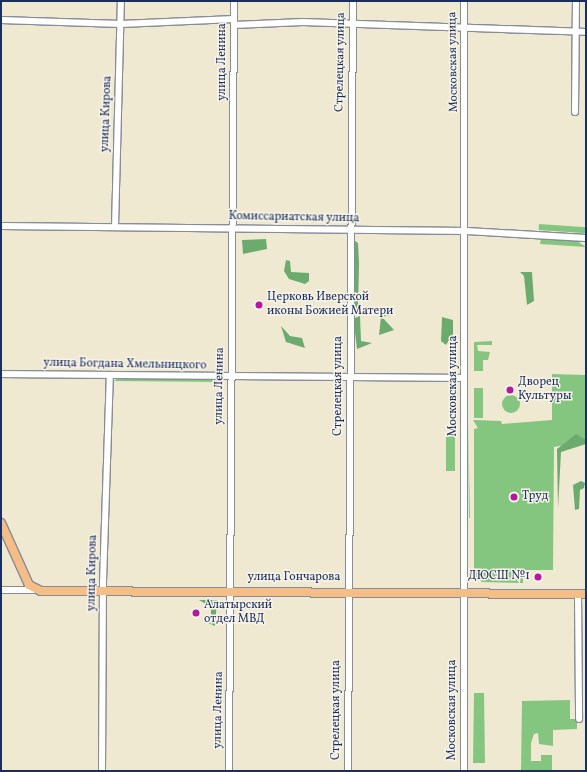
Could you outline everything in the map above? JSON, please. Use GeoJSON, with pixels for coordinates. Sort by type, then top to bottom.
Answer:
{"type":"FeatureCollection","features":[{"type":"Feature","properties":{"kind":"main road"},"geometry":{"type":"LineString","coordinates":[[1,523],[33,590]]}},
{"type":"Feature","properties":{"kind":"main road","name":"улица Гончарова"},"geometry":{"type":"LineString","coordinates":[[33,590],[103,588],[465,591],[582,594]]}},
{"type":"Feature","properties":{"kind":"street","name":"улица Кирова"},"geometry":{"type":"LineString","coordinates":[[115,227],[121,1]]}},
{"type":"Feature","properties":{"kind":"street","name":"улица Ленина"},"geometry":{"type":"LineString","coordinates":[[229,771],[234,1]]}},
{"type":"Feature","properties":{"kind":"street","name":"Стрелецкая улица"},"geometry":{"type":"LineString","coordinates":[[348,771],[353,1]]}},
{"type":"Feature","properties":{"kind":"street","name":"Московская улица"},"geometry":{"type":"LineString","coordinates":[[464,1],[467,232],[464,378],[464,771]]}},
{"type":"Feature","properties":{"kind":"street"},"geometry":{"type":"LineString","coordinates":[[575,112],[576,1]]}},
{"type":"Feature","properties":{"kind":"street"},"geometry":{"type":"LineString","coordinates":[[1,20],[121,24],[234,22],[464,26],[586,32]]}},
{"type":"Feature","properties":{"kind":"street","name":"Комиссариатская улица"},"geometry":{"type":"LineString","coordinates":[[1,226],[467,232],[586,238]]}},
{"type":"Feature","properties":{"kind":"street","name":"улица Богдана Хмельницкого"},"geometry":{"type":"LineString","coordinates":[[1,374],[464,378]]}},
{"type":"Feature","properties":{"kind":"street","name":"улица Кирова"},"geometry":{"type":"LineString","coordinates":[[102,771],[103,588],[110,376]]}},
{"type":"Feature","properties":{"kind":"street","name":"улица Гончарова"},"geometry":{"type":"LineString","coordinates":[[1,590],[33,590]]}},
{"type":"Feature","properties":{"kind":"street"},"geometry":{"type":"LineString","coordinates":[[579,719],[582,594]]}},
{"type":"Feature","properties":{"kind":"green space"},"geometry":{"type":"Polygon","coordinates":[[[539,224],[586,227],[585,233],[539,230],[539,224]]]}},
{"type":"Feature","properties":{"kind":"green space"},"geometry":{"type":"Polygon","coordinates":[[[266,239],[267,249],[243,254],[242,240],[266,239]]]}},
{"type":"Feature","properties":{"kind":"green space"},"geometry":{"type":"Polygon","coordinates":[[[541,239],[577,241],[586,247],[540,244],[541,239]]]}},
{"type":"Feature","properties":{"kind":"green space"},"geometry":{"type":"Polygon","coordinates":[[[355,241],[358,243],[359,263],[358,311],[355,311],[355,241]]]}},
{"type":"Feature","properties":{"kind":"green space"},"geometry":{"type":"Polygon","coordinates":[[[286,260],[290,261],[291,272],[309,273],[309,281],[305,284],[289,279],[284,271],[286,260]]]}},
{"type":"Feature","properties":{"kind":"green space"},"geometry":{"type":"Polygon","coordinates":[[[520,272],[532,272],[534,301],[527,305],[524,276],[520,272]]]}},
{"type":"Feature","properties":{"kind":"green space"},"geometry":{"type":"Polygon","coordinates":[[[382,308],[389,309],[392,315],[382,317],[394,330],[379,335],[382,308]]]}},
{"type":"Feature","properties":{"kind":"green space"},"geometry":{"type":"Polygon","coordinates":[[[360,316],[361,341],[372,343],[357,349],[354,324],[355,318],[360,316]]]}},
{"type":"Feature","properties":{"kind":"green space"},"geometry":{"type":"Polygon","coordinates":[[[442,317],[453,320],[453,334],[446,345],[441,341],[442,317]]]}},
{"type":"Feature","properties":{"kind":"green space"},"geometry":{"type":"Polygon","coordinates":[[[281,326],[290,336],[302,338],[305,348],[286,342],[281,326]]]}},
{"type":"Feature","properties":{"kind":"green space"},"geometry":{"type":"Polygon","coordinates":[[[492,341],[492,345],[477,345],[478,351],[490,352],[488,360],[483,360],[483,371],[474,371],[474,342],[492,341]]]}},
{"type":"Feature","properties":{"kind":"green space","name":"Труд"},"geometry":{"type":"Polygon","coordinates":[[[552,374],[586,375],[586,441],[554,447],[553,570],[523,570],[523,583],[482,582],[474,576],[474,429],[478,428],[473,420],[501,421],[502,424],[552,420],[552,374]]]}},
{"type":"Feature","properties":{"kind":"green space"},"geometry":{"type":"Polygon","coordinates":[[[117,379],[217,379],[219,382],[114,381],[117,379]]]}},
{"type":"Feature","properties":{"kind":"green space"},"geometry":{"type":"Polygon","coordinates":[[[474,388],[483,388],[483,418],[474,418],[474,388]]]}},
{"type":"Feature","properties":{"kind":"green space"},"geometry":{"type":"Polygon","coordinates":[[[511,395],[517,398],[520,404],[517,410],[511,413],[505,410],[502,404],[505,398],[511,395]]]}},
{"type":"Feature","properties":{"kind":"green space"},"geometry":{"type":"Polygon","coordinates":[[[468,421],[470,518],[469,518],[468,421]]]}},
{"type":"Feature","properties":{"kind":"green space"},"geometry":{"type":"Polygon","coordinates":[[[576,434],[586,440],[586,444],[561,452],[558,509],[557,449],[576,434]]]}},
{"type":"Feature","properties":{"kind":"green space"},"geometry":{"type":"Polygon","coordinates":[[[446,436],[455,436],[455,471],[446,471],[446,436]]]}},
{"type":"Feature","properties":{"kind":"green space"},"geometry":{"type":"Polygon","coordinates":[[[581,481],[585,483],[584,488],[580,490],[579,509],[575,510],[573,485],[581,481]]]}},
{"type":"Feature","properties":{"kind":"green space"},"geometry":{"type":"Polygon","coordinates":[[[199,600],[217,600],[215,626],[206,622],[211,620],[211,607],[199,600]]]}},
{"type":"Feature","properties":{"kind":"green space"},"geometry":{"type":"Polygon","coordinates":[[[474,693],[484,693],[485,763],[473,763],[474,693]]]}},
{"type":"Feature","properties":{"kind":"green space"},"geometry":{"type":"Polygon","coordinates":[[[570,700],[570,719],[577,719],[577,729],[553,730],[553,746],[539,744],[538,733],[534,734],[531,743],[531,761],[541,761],[541,755],[552,755],[552,771],[521,771],[522,701],[570,700]]]}},
{"type":"Feature","properties":{"kind":"place","name":"Церковь Иверской иконы Божией Матери"},"geometry":{"type":"Point","coordinates":[259,305]}},
{"type":"Feature","properties":{"kind":"place","name":"Дворец Культуры"},"geometry":{"type":"Point","coordinates":[510,390]}},
{"type":"Feature","properties":{"kind":"place","name":"Труд"},"geometry":{"type":"Point","coordinates":[514,497]}},
{"type":"Feature","properties":{"kind":"place","name":"ДЮСШ №1"},"geometry":{"type":"Point","coordinates":[538,577]}},
{"type":"Feature","properties":{"kind":"place","name":"Алатырский отдел МВД"},"geometry":{"type":"Point","coordinates":[196,613]}}]}
